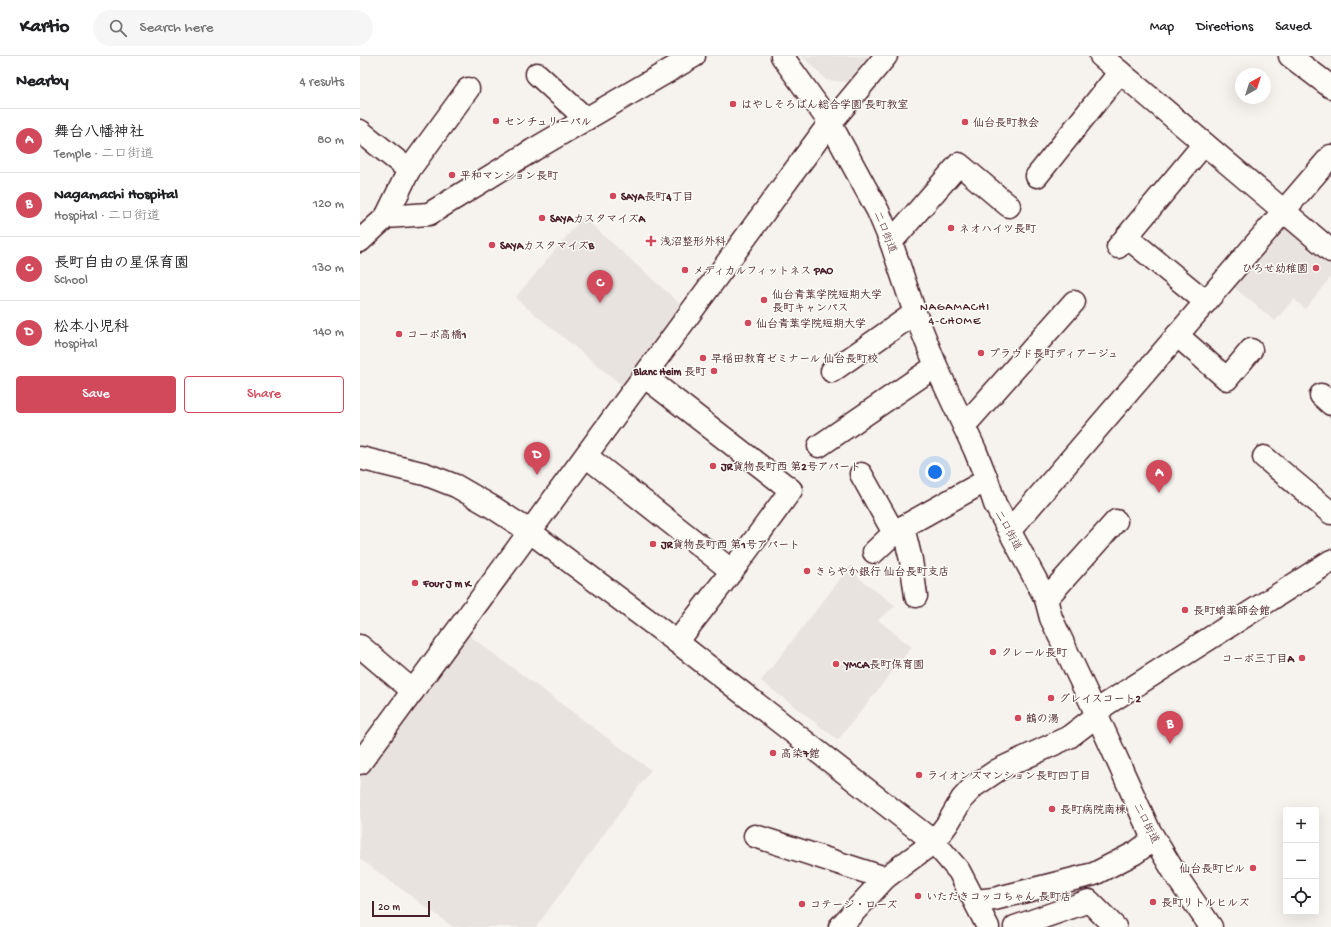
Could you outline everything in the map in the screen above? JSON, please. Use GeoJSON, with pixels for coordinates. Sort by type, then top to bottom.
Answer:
{"type":"FeatureCollection","features":[{"type":"Feature","properties":{"kind":"street"},"geometry":{"type":"LineString","coordinates":[[386,217],[430,214],[694,56]]}},
{"type":"Feature","properties":{"kind":"street","name":"二口街道"},"geometry":{"type":"LineString","coordinates":[[782,56],[830,123],[878,210],[891,242],[915,313],[936,366],[964,426],[987,480],[995,504],[1046,599],[1051,618],[1149,830],[1179,880],[1211,927]]}},
{"type":"Feature","properties":{"kind":"street"},"geometry":{"type":"LineString","coordinates":[[360,763],[830,123],[886,56]]}},
{"type":"Feature","properties":{"kind":"street"},"geometry":{"type":"LineString","coordinates":[[1290,56],[1331,87]]}},
{"type":"Feature","properties":{"kind":"street"},"geometry":{"type":"LineString","coordinates":[[1037,176],[1110,61],[1204,144],[1331,251]]}},
{"type":"Feature","properties":{"kind":"street"},"geometry":{"type":"LineString","coordinates":[[537,74],[586,120]]}},
{"type":"Feature","properties":{"kind":"street"},"geometry":{"type":"LineString","coordinates":[[360,241],[386,217],[409,170],[468,89]]}},
{"type":"Feature","properties":{"kind":"street"},"geometry":{"type":"LineString","coordinates":[[360,131],[409,170]]}},
{"type":"Feature","properties":{"kind":"street"},"geometry":{"type":"LineString","coordinates":[[1204,144],[1123,242],[1206,302]]}},
{"type":"Feature","properties":{"kind":"street"},"geometry":{"type":"LineString","coordinates":[[1010,530],[1331,156]]}},
{"type":"Feature","properties":{"kind":"street"},"geometry":{"type":"LineString","coordinates":[[891,242],[959,164],[1009,206]]}},
{"type":"Feature","properties":{"kind":"street"},"geometry":{"type":"LineString","coordinates":[[964,426],[1074,302]]}},
{"type":"Feature","properties":{"kind":"street"},"geometry":{"type":"LineString","coordinates":[[832,371],[915,313]]}},
{"type":"Feature","properties":{"kind":"street"},"geometry":{"type":"LineString","coordinates":[[1177,335],[1227,379],[1251,350]]}},
{"type":"Feature","properties":{"kind":"street"},"geometry":{"type":"LineString","coordinates":[[819,446],[936,366]]}},
{"type":"Feature","properties":{"kind":"street"},"geometry":{"type":"LineString","coordinates":[[644,376],[791,490],[732,571],[677,642]]}},
{"type":"Feature","properties":{"kind":"street"},"geometry":{"type":"LineString","coordinates":[[586,456],[732,571]]}},
{"type":"Feature","properties":{"kind":"street"},"geometry":{"type":"LineString","coordinates":[[1264,457],[1331,513]]}},
{"type":"Feature","properties":{"kind":"street"},"geometry":{"type":"LineString","coordinates":[[360,458],[425,474],[456,486],[494,508],[529,531],[677,642],[934,842],[959,871],[988,927]]}},
{"type":"Feature","properties":{"kind":"street"},"geometry":{"type":"LineString","coordinates":[[861,474],[899,530],[911,560],[916,596]]}},
{"type":"Feature","properties":{"kind":"street"},"geometry":{"type":"LineString","coordinates":[[874,552],[899,530],[987,480]]}},
{"type":"Feature","properties":{"kind":"street"},"geometry":{"type":"LineString","coordinates":[[1046,599],[1116,521]]}},
{"type":"Feature","properties":{"kind":"street"},"geometry":{"type":"LineString","coordinates":[[840,927],[885,878],[934,842],[948,823],[962,799],[974,786],[998,770],[1069,737],[1090,721],[1105,705],[1331,561]]}},
{"type":"Feature","properties":{"kind":"street"},"geometry":{"type":"LineString","coordinates":[[360,646],[413,691]]}},
{"type":"Feature","properties":{"kind":"street"},"geometry":{"type":"LineString","coordinates":[[755,836],[885,878]]}},
{"type":"Feature","properties":{"kind":"street"},"geometry":{"type":"LineString","coordinates":[[975,901],[994,898],[1094,874],[1135,853],[1154,839]]}},
{"type":"Feature","properties":{"kind":"street"},"geometry":{"type":"LineString","coordinates":[[1086,876],[1089,901],[1115,927]]}},
{"type":"Feature","properties":{"kind":"street"},"geometry":{"type":"LineString","coordinates":[[1015,927],[1089,901]]}},
{"type":"Feature","properties":{"kind":"shaded area"},"geometry":{"type":"Polygon","coordinates":[[[802,56],[870,56],[847,82],[826,80],[802,56]]]}},
{"type":"Feature","properties":{"kind":"shaded area"},"geometry":{"type":"Polygon","coordinates":[[[583,217],[685,308],[624,387],[515,298],[583,217]]]}},
{"type":"Feature","properties":{"kind":"shaded area"},"geometry":{"type":"Polygon","coordinates":[[[1285,220],[1331,259],[1331,277],[1305,309],[1294,299],[1275,321],[1231,285],[1285,220]]]}},
{"type":"Feature","properties":{"kind":"shaded area","name":"YMCA長町保育園"},"geometry":{"type":"Polygon","coordinates":[[[851,565],[859,578],[896,606],[878,620],[912,647],[838,740],[761,681],[851,565]]]}},
{"type":"Feature","properties":{"kind":"shaded area"},"geometry":{"type":"Polygon","coordinates":[[[467,634],[651,770],[536,927],[453,927],[360,859],[360,778],[467,634]]]}},
{"type":"Feature","properties":{"kind":"place","name":"はやしそろばん総合学園 長町教室"},"geometry":{"type":"Point","coordinates":[733,104]}},
{"type":"Feature","properties":{"kind":"place","name":"センチュリーパル"},"geometry":{"type":"Point","coordinates":[496,121]}},
{"type":"Feature","properties":{"kind":"place","name":"仙台長町教会"},"geometry":{"type":"Point","coordinates":[965,122]}},
{"type":"Feature","properties":{"kind":"place","name":"平和マンション長町"},"geometry":{"type":"Point","coordinates":[452,175]}},
{"type":"Feature","properties":{"kind":"place","name":"SAYA長町4丁目"},"geometry":{"type":"Point","coordinates":[613,196]}},
{"type":"Feature","properties":{"kind":"place","name":"SAYAカスタマイズA"},"geometry":{"type":"Point","coordinates":[542,218]}},
{"type":"Feature","properties":{"kind":"place","name":"ネオハイツ長町"},"geometry":{"type":"Point","coordinates":[951,228]}},
{"type":"Feature","properties":{"kind":"place","name":"浅沼整形外科"},"geometry":{"type":"Point","coordinates":[651,241]}},
{"type":"Feature","properties":{"kind":"place","name":"SAYAカスタマイズB"},"geometry":{"type":"Point","coordinates":[492,245]}},
{"type":"Feature","properties":{"kind":"place","name":"ひろせ幼稚園"},"geometry":{"type":"Point","coordinates":[1316,268]}},
{"type":"Feature","properties":{"kind":"place","name":"メディカルフィットネス PAO"},"geometry":{"type":"Point","coordinates":[685,270]}},
{"type":"Feature","properties":{"kind":"place","name":"仙台青葉学院短期大学 長町キャンパス"},"geometry":{"type":"Point","coordinates":[764,300]}},
{"type":"Feature","properties":{"kind":"place","name":"長町自由の星保育園"},"geometry":{"type":"Point","coordinates":[600,303]}},
{"type":"Feature","properties":{"kind":"place","name":"仙台青葉学院短期大学"},"geometry":{"type":"Point","coordinates":[748,323]}},
{"type":"Feature","properties":{"kind":"place","name":"コーポ高橋1"},"geometry":{"type":"Point","coordinates":[399,334]}},
{"type":"Feature","properties":{"kind":"place","name":"プラウド長町ディアージュ"},"geometry":{"type":"Point","coordinates":[981,353]}},
{"type":"Feature","properties":{"kind":"place","name":"早稲田教育ゼミナール 仙台長町校"},"geometry":{"type":"Point","coordinates":[703,358]}},
{"type":"Feature","properties":{"kind":"place","name":"Blanc Heim 長町"},"geometry":{"type":"Point","coordinates":[714,371]}},
{"type":"Feature","properties":{"kind":"place","name":"JR貨物長町西 第2号アパート"},"geometry":{"type":"Point","coordinates":[713,466]}},
{"type":"Feature","properties":{"kind":"place","name":"松本小児科"},"geometry":{"type":"Point","coordinates":[537,475]}},
{"type":"Feature","properties":{"kind":"place","name":"舞台八幡神社"},"geometry":{"type":"Point","coordinates":[1159,493]}},
{"type":"Feature","properties":{"kind":"place","name":"JR貨物長町西 第1号アパート"},"geometry":{"type":"Point","coordinates":[653,544]}},
{"type":"Feature","properties":{"kind":"place","name":"きらやか銀行 仙台長町支店"},"geometry":{"type":"Point","coordinates":[807,571]}},
{"type":"Feature","properties":{"kind":"place","name":"Four J m K"},"geometry":{"type":"Point","coordinates":[415,583]}},
{"type":"Feature","properties":{"kind":"place","name":"長町蛸薬師会館"},"geometry":{"type":"Point","coordinates":[1185,610]}},
{"type":"Feature","properties":{"kind":"place","name":"クレール長町"},"geometry":{"type":"Point","coordinates":[993,652]}},
{"type":"Feature","properties":{"kind":"place","name":"コーポ三丁目A"},"geometry":{"type":"Point","coordinates":[1302,658]}},
{"type":"Feature","properties":{"kind":"place","name":"YMCA長町保育園"},"geometry":{"type":"Point","coordinates":[836,664]}},
{"type":"Feature","properties":{"kind":"place","name":"グレイスコート2"},"geometry":{"type":"Point","coordinates":[1051,698]}},
{"type":"Feature","properties":{"kind":"place","name":"鶴の湯"},"geometry":{"type":"Point","coordinates":[1018,718]}},
{"type":"Feature","properties":{"kind":"place","name":"Nagamachi Hospital"},"geometry":{"type":"Point","coordinates":[1170,744]}},
{"type":"Feature","properties":{"kind":"place","name":"高染7館"},"geometry":{"type":"Point","coordinates":[773,753]}},
{"type":"Feature","properties":{"kind":"place","name":"ライオンズマンション長町四丁目"},"geometry":{"type":"Point","coordinates":[919,775]}},
{"type":"Feature","properties":{"kind":"place","name":"長町病院南棟"},"geometry":{"type":"Point","coordinates":[1052,809]}},
{"type":"Feature","properties":{"kind":"place","name":"仙台長町ビル"},"geometry":{"type":"Point","coordinates":[1253,868]}},
{"type":"Feature","properties":{"kind":"place","name":"いただきコッコちゃん 長町店"},"geometry":{"type":"Point","coordinates":[918,896]}},
{"type":"Feature","properties":{"kind":"place","name":"長町リトルヒルズ"},"geometry":{"type":"Point","coordinates":[1153,902]}},
{"type":"Feature","properties":{"kind":"place","name":"コテージ・ローズ"},"geometry":{"type":"Point","coordinates":[802,904]}},
{"type":"Feature","properties":{"kind":"district","name":"NAGAMACHI 4-CHOME"},"geometry":{"type":"Point","coordinates":[955,313]}}]}
